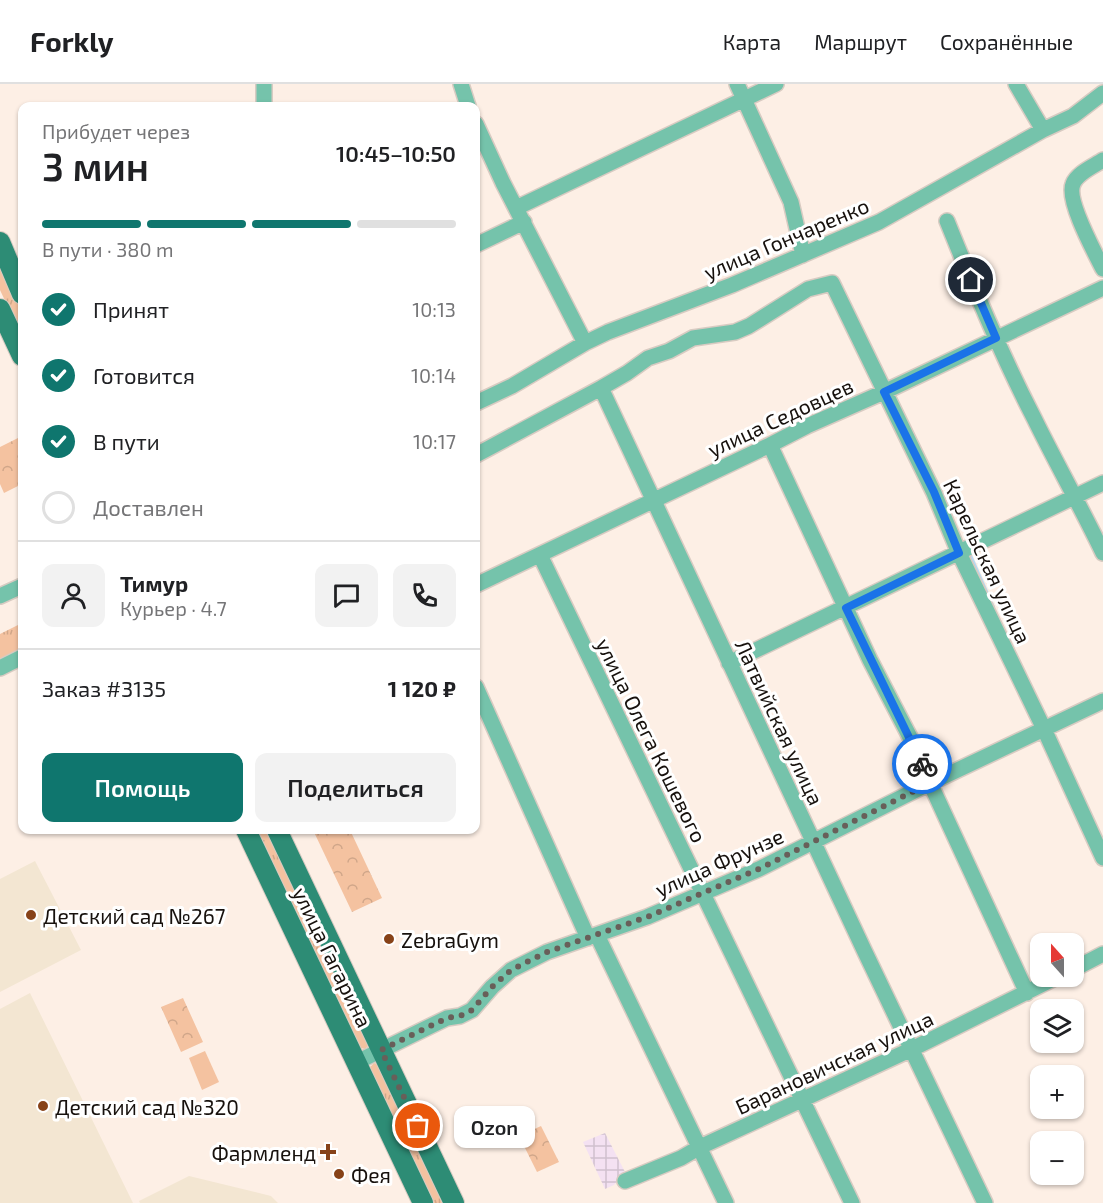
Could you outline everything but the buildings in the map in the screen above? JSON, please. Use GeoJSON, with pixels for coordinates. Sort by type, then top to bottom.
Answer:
{"type":"FeatureCollection","features":[{"type":"Feature","properties":{"kind":"main road"},"geometry":{"type":"LineString","coordinates":[[0,242],[18,285]]}},
{"type":"Feature","properties":{"kind":"main road"},"geometry":{"type":"LineString","coordinates":[[0,309],[18,347]]}},
{"type":"Feature","properties":{"kind":"main road","name":"улица Гагарина"},"geometry":{"type":"LineString","coordinates":[[248,834],[423,1203]]}},
{"type":"Feature","properties":{"kind":"main road","name":"улица Гагарина"},"geometry":{"type":"LineString","coordinates":[[279,834],[454,1203]]}},
{"type":"Feature","properties":{"kind":"street"},"geometry":{"type":"LineString","coordinates":[[264,84],[264,102]]}},
{"type":"Feature","properties":{"kind":"street"},"geometry":{"type":"LineString","coordinates":[[461,84],[467,102]]}},
{"type":"Feature","properties":{"kind":"street"},"geometry":{"type":"LineString","coordinates":[[737,84],[791,202],[803,255]]}},
{"type":"Feature","properties":{"kind":"street"},"geometry":{"type":"LineString","coordinates":[[516,208],[776,84]]}},
{"type":"Feature","properties":{"kind":"street"},"geometry":{"type":"LineString","coordinates":[[1016,84],[1043,130]]}},
{"type":"Feature","properties":{"kind":"street","name":"улица Гончаренко"},"geometry":{"type":"LineString","coordinates":[[480,402],[608,332],[732,285],[879,222],[1043,130],[1073,116],[1103,93]]}},
{"type":"Feature","properties":{"kind":"street"},"geometry":{"type":"LineString","coordinates":[[480,132],[585,343]]}},
{"type":"Feature","properties":{"kind":"street"},"geometry":{"type":"LineString","coordinates":[[1103,160],[1079,176],[1073,184],[1072,193],[1084,232],[1103,269]]}},
{"type":"Feature","properties":{"kind":"street"},"geometry":{"type":"LineString","coordinates":[[947,221],[996,338],[1103,553]]}},
{"type":"Feature","properties":{"kind":"street"},"geometry":{"type":"LineString","coordinates":[[480,243],[524,222]]}},
{"type":"Feature","properties":{"kind":"street","name":"Карельская улица"},"geometry":{"type":"LineString","coordinates":[[601,388],[648,358],[669,351],[693,338],[735,332],[808,290],[832,283],[934,492],[959,553],[1103,858]]}},
{"type":"Feature","properties":{"kind":"street","name":"улица Седовцев"},"geometry":{"type":"LineString","coordinates":[[480,583],[653,502],[807,426],[1103,288]]}},
{"type":"Feature","properties":{"kind":"street"},"geometry":{"type":"LineString","coordinates":[[480,454],[601,388]]}},
{"type":"Feature","properties":{"kind":"street","name":"Латвийская улица"},"geometry":{"type":"LineString","coordinates":[[601,388],[985,1203]]}},
{"type":"Feature","properties":{"kind":"street"},"geometry":{"type":"LineString","coordinates":[[770,445],[870,660],[913,743],[1027,993]]}},
{"type":"Feature","properties":{"kind":"street"},"geometry":{"type":"LineString","coordinates":[[729,663],[1103,483]]}},
{"type":"Feature","properties":{"kind":"street","name":"улица Олега Кошевого"},"geometry":{"type":"LineString","coordinates":[[540,555],[852,1203]]}},
{"type":"Feature","properties":{"kind":"street"},"geometry":{"type":"LineString","coordinates":[[0,596],[18,588]]}},
{"type":"Feature","properties":{"kind":"street"},"geometry":{"type":"LineString","coordinates":[[0,668],[18,659]]}},
{"type":"Feature","properties":{"kind":"street"},"geometry":{"type":"LineString","coordinates":[[480,696],[592,936],[700,1147],[726,1203]]}},
{"type":"Feature","properties":{"kind":"street","name":"улица Фрунзе"},"geometry":{"type":"LineString","coordinates":[[357,1062],[447,1018],[460,1016],[472,1010],[511,970],[547,952],[647,917],[702,894],[1103,701]]}},
{"type":"Feature","properties":{"kind":"street"},"geometry":{"type":"LineString","coordinates":[[1084,964],[1103,954]]}},
{"type":"Feature","properties":{"kind":"street","name":"Барановичская улица"},"geometry":{"type":"LineString","coordinates":[[625,1181],[681,1158],[1038,987]]}},
{"type":"Feature","properties":{"kind":"shaded area","name":"Детский сад №267"},"geometry":{"type":"Polygon","coordinates":[[[35,861],[81,950],[0,992],[0,879],[35,861]]]}},
{"type":"Feature","properties":{"kind":"shaded area","name":"Детский сад №320"},"geometry":{"type":"Polygon","coordinates":[[[30,993],[133,1203],[0,1203],[0,1009],[30,993]]]}},
{"type":"Feature","properties":{"kind":"shaded area"},"geometry":{"type":"Polygon","coordinates":[[[605,1133],[625,1172],[614,1185],[605,1189],[583,1142],[605,1133]]]}},
{"type":"Feature","properties":{"kind":"shaded area"},"geometry":{"type":"Polygon","coordinates":[[[189,1176],[271,1196],[278,1203],[140,1203],[139,1201],[189,1176]]]}},
{"type":"Feature","properties":{"kind":"green space"},"geometry":{"type":"Polygon","coordinates":[[[0,265],[18,303],[18,328],[0,290],[0,265]]]}},
{"type":"Feature","properties":{"kind":"green space"},"geometry":{"type":"Polygon","coordinates":[[[18,438],[18,486],[4,493],[0,484],[0,447],[18,438]]]}},
{"type":"Feature","properties":{"kind":"green space"},"geometry":{"type":"Polygon","coordinates":[[[18,625],[18,654],[0,663],[0,634],[18,625]]]}},
{"type":"Feature","properties":{"kind":"green space"},"geometry":{"type":"Polygon","coordinates":[[[257,834],[269,834],[369,1045],[365,1049],[360,1048],[257,834]]]}},
{"type":"Feature","properties":{"kind":"green space"},"geometry":{"type":"Polygon","coordinates":[[[315,834],[352,834],[382,898],[352,912],[315,834]]]}},
{"type":"Feature","properties":{"kind":"green space"},"geometry":{"type":"Polygon","coordinates":[[[183,998],[203,1042],[181,1052],[161,1007],[183,998]]]}},
{"type":"Feature","properties":{"kind":"green space"},"geometry":{"type":"Polygon","coordinates":[[[205,1051],[219,1082],[202,1090],[189,1058],[205,1051]]]}},
{"type":"Feature","properties":{"kind":"green space"},"geometry":{"type":"Polygon","coordinates":[[[374,1063],[378,1064],[445,1203],[433,1203],[369,1068],[374,1063]]]}},
{"type":"Feature","properties":{"kind":"green space"},"geometry":{"type":"Polygon","coordinates":[[[541,1126],[559,1162],[537,1172],[519,1136],[541,1126]]]}},
{"type":"Feature","properties":{"kind":"waterway"},"geometry":{"type":"LineString","coordinates":[[968,551],[993,607]]}},
{"type":"Feature","properties":{"kind":"way so far"},"geometry":{"type":"LineString","coordinates":[[418,1126],[381,1050],[447,1018],[460,1016],[472,1010],[511,970],[547,952],[647,917],[759,869],[930,783],[922,764]]}},
{"type":"Feature","properties":{"kind":"place","name":"Детский сад №267"},"geometry":{"type":"Point","coordinates":[31,915]}},
{"type":"Feature","properties":{"kind":"place","name":"ZebraGym"},"geometry":{"type":"Point","coordinates":[389,939]}},
{"type":"Feature","properties":{"kind":"place","name":"Детский сад №320"},"geometry":{"type":"Point","coordinates":[43,1106]}},
{"type":"Feature","properties":{"kind":"place","name":"Ozon"},"geometry":{"type":"Point","coordinates":[418,1126]}},
{"type":"Feature","properties":{"kind":"place","name":"Фармленд"},"geometry":{"type":"Point","coordinates":[328,1152]}},
{"type":"Feature","properties":{"kind":"place","name":"Фея"},"geometry":{"type":"Point","coordinates":[339,1174]}},
{"type":"Feature","properties":{"kind":"route"},"geometry":{"type":"LineString","coordinates":[[922,764],[846,608],[959,553],[934,492],[884,392],[996,338],[971,280]]}}]}
